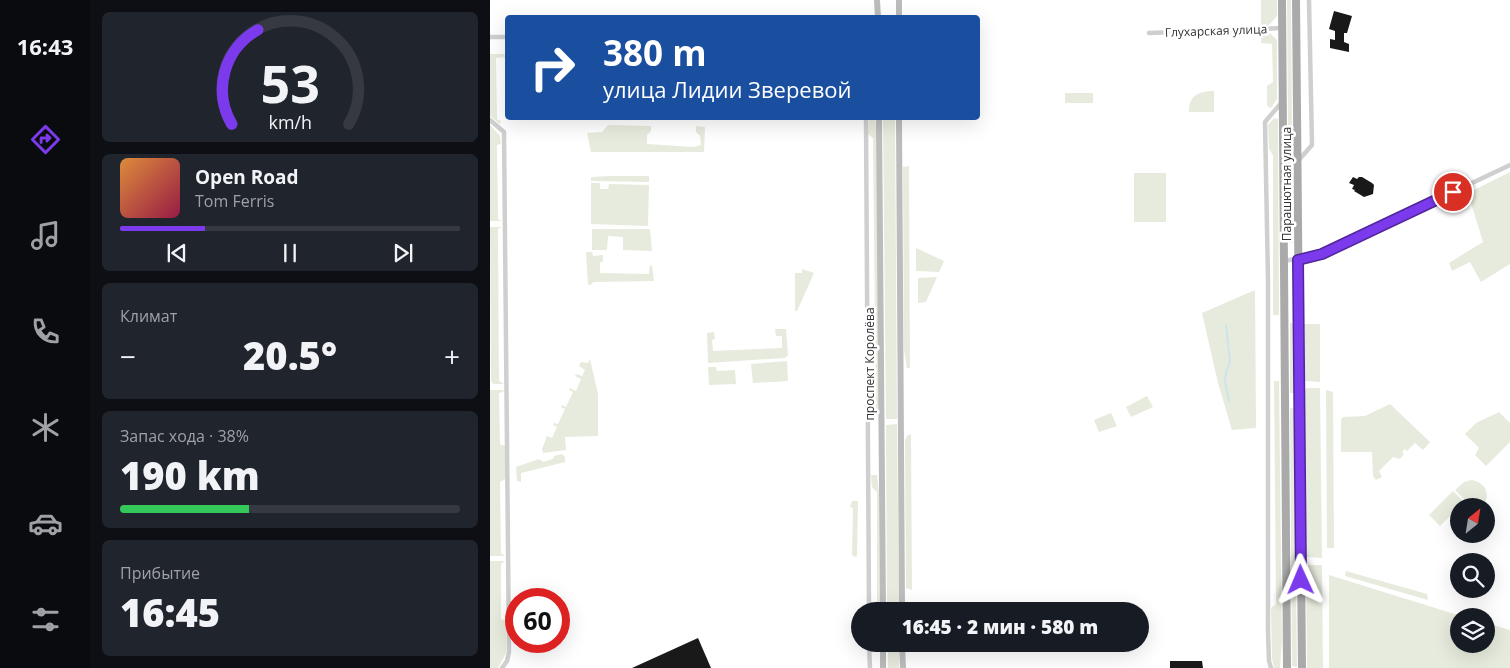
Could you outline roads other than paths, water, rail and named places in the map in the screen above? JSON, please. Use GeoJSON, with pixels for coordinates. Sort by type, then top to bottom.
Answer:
{"type":"FeatureCollection","features":[{"type":"Feature","properties":{"kind":"main road","name":"Парашютная улица"},"geometry":{"type":"LineString","coordinates":[[1282,0],[1287,668]]}},
{"type":"Feature","properties":{"kind":"main road","name":"Парашютная улица"},"geometry":{"type":"LineString","coordinates":[[1296,0],[1302,668]]}},
{"type":"Feature","properties":{"kind":"main road"},"geometry":{"type":"LineString","coordinates":[[1285,405],[1290,399],[1300,404]]}},
{"type":"Feature","properties":{"kind":"street"},"geometry":{"type":"LineString","coordinates":[[878,0],[878,15]]}},
{"type":"Feature","properties":{"kind":"street"},"geometry":{"type":"LineString","coordinates":[[898,0],[899,15]]}},
{"type":"Feature","properties":{"kind":"street"},"geometry":{"type":"LineString","coordinates":[[1298,161],[1312,145],[1309,0]]}},
{"type":"Feature","properties":{"kind":"street","name":"Глухарская улица"},"geometry":{"type":"LineString","coordinates":[[1150,33],[1283,28]]}},
{"type":"Feature","properties":{"kind":"street"},"geometry":{"type":"LineString","coordinates":[[490,37],[505,37]]}},
{"type":"Feature","properties":{"kind":"street"},"geometry":{"type":"LineString","coordinates":[[1271,668],[1268,632],[1268,280],[1265,122],[1283,101]]}},
{"type":"Feature","properties":{"kind":"street"},"geometry":{"type":"LineString","coordinates":[[490,120],[504,132],[509,652],[507,661],[502,668]]}},
{"type":"Feature","properties":{"kind":"street"},"geometry":{"type":"LineString","coordinates":[[866,120],[869,602]]}},
{"type":"Feature","properties":{"kind":"street","name":"проспект Королёва"},"geometry":{"type":"LineString","coordinates":[[879,120],[883,602]]}},
{"type":"Feature","properties":{"kind":"street"},"geometry":{"type":"LineString","coordinates":[[899,120],[902,602]]}},
{"type":"Feature","properties":{"kind":"street"},"geometry":{"type":"LineString","coordinates":[[1284,261],[1298,260],[1322,254],[1510,164]]}},
{"type":"Feature","properties":{"kind":"street"},"geometry":{"type":"LineString","coordinates":[[869,652],[870,668]]}},
{"type":"Feature","properties":{"kind":"street"},"geometry":{"type":"LineString","coordinates":[[883,652],[883,668]]}},
{"type":"Feature","properties":{"kind":"street"},"geometry":{"type":"LineString","coordinates":[[902,652],[903,668]]}},
{"type":"Feature","properties":{"kind":"waterway"},"geometry":{"type":"LineString","coordinates":[[1226,325],[1230,362],[1225,382],[1229,401]]}}]}
